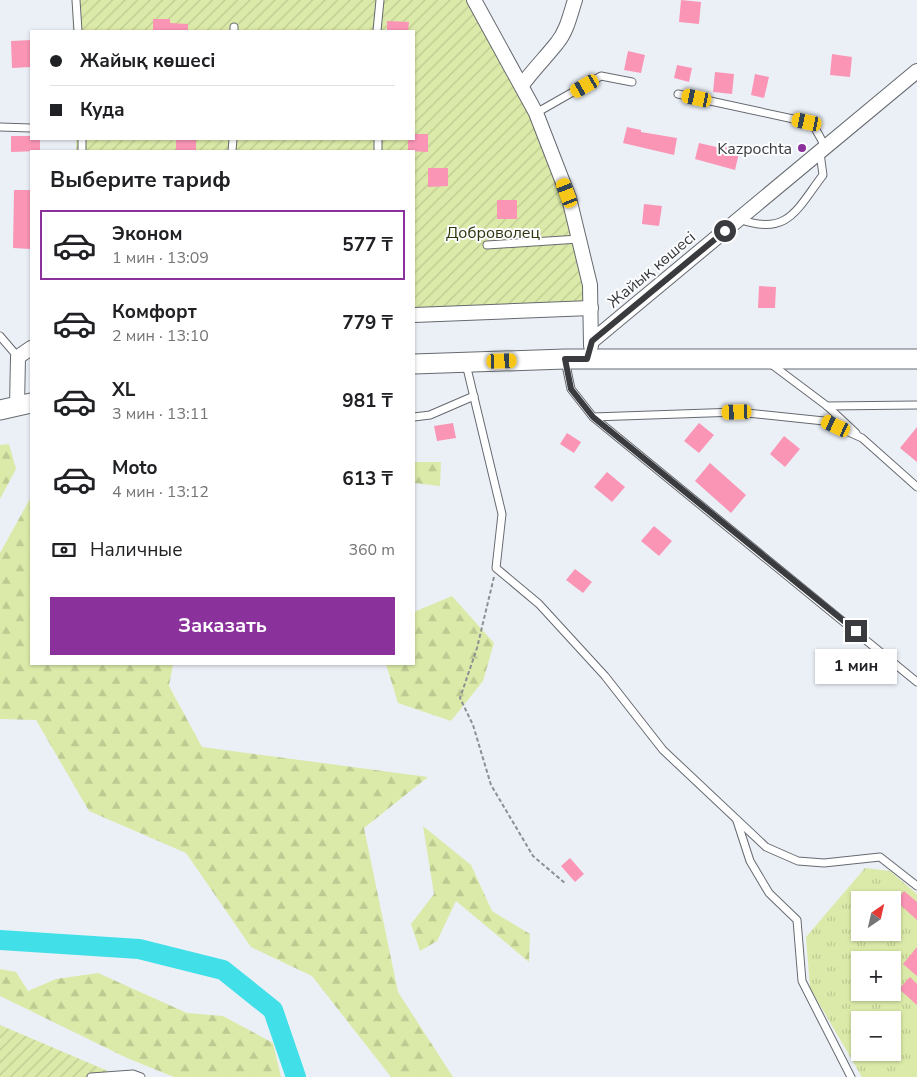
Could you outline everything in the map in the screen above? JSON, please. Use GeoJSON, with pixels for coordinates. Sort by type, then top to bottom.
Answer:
{"type":"FeatureCollection","features":[{"type":"Feature","properties":{"kind":"main road"},"geometry":{"type":"LineString","coordinates":[[415,364],[565,359],[589,350],[765,359],[917,359]]}},
{"type":"Feature","properties":{"kind":"street"},"geometry":{"type":"LineString","coordinates":[[474,0],[536,113],[569,198],[590,285],[589,350]]}},
{"type":"Feature","properties":{"kind":"street"},"geometry":{"type":"LineString","coordinates":[[522,85],[538,62],[557,42],[567,26],[575,0]]}},
{"type":"Feature","properties":{"kind":"street","name":"Жайық көшесі"},"geometry":{"type":"LineString","coordinates":[[589,350],[739,219],[917,71]]}},
{"type":"Feature","properties":{"kind":"street"},"geometry":{"type":"LineString","coordinates":[[415,315],[591,308]]}},
{"type":"Feature","properties":{"kind":"street"},"geometry":{"type":"LineString","coordinates":[[16,406],[18,356],[30,349]]}},
{"type":"Feature","properties":{"kind":"lane"},"geometry":{"type":"LineString","coordinates":[[76,0],[78,30]]}},
{"type":"Feature","properties":{"kind":"lane"},"geometry":{"type":"LineString","coordinates":[[377,30],[380,0]]}},
{"type":"Feature","properties":{"kind":"lane"},"geometry":{"type":"LineString","coordinates":[[536,113],[601,76],[632,82]]}},
{"type":"Feature","properties":{"kind":"lane"},"geometry":{"type":"LineString","coordinates":[[678,94],[807,122],[815,128],[823,151],[823,175],[789,219],[774,225],[754,225],[739,219]]}},
{"type":"Feature","properties":{"kind":"lane"},"geometry":{"type":"LineString","coordinates":[[0,127],[30,128]]}},
{"type":"Feature","properties":{"kind":"lane"},"geometry":{"type":"LineString","coordinates":[[487,245],[579,239]]}},
{"type":"Feature","properties":{"kind":"lane"},"geometry":{"type":"LineString","coordinates":[[0,336],[18,356]]}},
{"type":"Feature","properties":{"kind":"lane"},"geometry":{"type":"LineString","coordinates":[[565,359],[571,389],[593,417],[917,682]]}},
{"type":"Feature","properties":{"kind":"lane"},"geometry":{"type":"LineString","coordinates":[[765,359],[827,406],[917,487]]}},
{"type":"Feature","properties":{"kind":"lane"},"geometry":{"type":"LineString","coordinates":[[466,362],[502,514],[496,568],[539,604],[605,676],[663,750],[766,847],[798,861],[824,863],[880,857],[917,886]]}},
{"type":"Feature","properties":{"kind":"lane"},"geometry":{"type":"LineString","coordinates":[[415,417],[430,415],[474,396]]}},
{"type":"Feature","properties":{"kind":"lane"},"geometry":{"type":"LineString","coordinates":[[827,406],[917,405]]}},
{"type":"Feature","properties":{"kind":"lane"},"geometry":{"type":"LineString","coordinates":[[593,417],[737,412],[824,421],[862,438]]}},
{"type":"Feature","properties":{"kind":"lane"},"geometry":{"type":"LineString","coordinates":[[737,820],[750,861],[769,893],[797,920],[802,981],[851,1077]]}},
{"type":"Feature","properties":{"kind":"lane"},"geometry":{"type":"LineString","coordinates":[[91,1077],[132,1074],[141,1077]]}},
{"type":"Feature","properties":{"kind":"path"},"geometry":{"type":"LineString","coordinates":[[496,568],[477,648],[460,698],[473,725],[491,785],[534,856],[566,884]]}},
{"type":"Feature","properties":{"kind":"green space","name":"Доброволец"},"geometry":{"type":"Polygon","coordinates":[[[72,0],[469,0],[536,113],[579,239],[591,308],[415,318],[415,150],[76,150],[76,140],[415,140],[415,30],[73,30],[72,0]]]}},
{"type":"Feature","properties":{"kind":"green space"},"geometry":{"type":"Polygon","coordinates":[[[9,444],[16,469],[0,499],[0,445],[9,444]]]}},
{"type":"Feature","properties":{"kind":"green space"},"geometry":{"type":"Polygon","coordinates":[[[415,462],[441,462],[440,486],[415,483],[415,462]]]}},
{"type":"Feature","properties":{"kind":"green space"},"geometry":{"type":"Polygon","coordinates":[[[30,499],[30,665],[173,665],[169,686],[202,747],[428,777],[364,828],[398,992],[453,1077],[391,1077],[312,976],[251,947],[186,853],[89,811],[36,720],[0,719],[0,553],[30,499]]]}},
{"type":"Feature","properties":{"kind":"green space"},"geometry":{"type":"Polygon","coordinates":[[[452,596],[494,643],[483,681],[451,721],[398,703],[386,665],[415,665],[415,612],[452,596]]]}},
{"type":"Feature","properties":{"kind":"green space"},"geometry":{"type":"Polygon","coordinates":[[[423,826],[471,865],[492,911],[530,934],[529,962],[456,901],[437,941],[420,951],[411,924],[434,894],[423,826]]]}},
{"type":"Feature","properties":{"kind":"green space"},"geometry":{"type":"Polygon","coordinates":[[[865,868],[890,871],[917,894],[917,1077],[862,1077],[853,1061],[901,1061],[901,1011],[851,1011],[851,1058],[810,988],[806,937],[865,868]]]}},
{"type":"Feature","properties":{"kind":"green space"},"geometry":{"type":"Polygon","coordinates":[[[0,969],[16,972],[28,991],[56,979],[98,973],[187,1013],[223,1016],[273,1043],[281,1077],[174,1077],[127,1058],[0,996],[0,969]]]}},
{"type":"Feature","properties":{"kind":"green space"},"geometry":{"type":"Polygon","coordinates":[[[0,1025],[122,1077],[0,1077],[0,1025]]]}},
{"type":"Feature","properties":{"kind":"building"},"geometry":{"type":"Polygon","coordinates":[[[681,0],[701,2],[699,24],[679,22],[681,0]]]}},
{"type":"Feature","properties":{"kind":"building"},"geometry":{"type":"Polygon","coordinates":[[[153,19],[170,19],[170,23],[188,24],[188,30],[153,30],[153,19]]]}},
{"type":"Feature","properties":{"kind":"building"},"geometry":{"type":"Polygon","coordinates":[[[387,21],[409,22],[408,30],[387,30],[387,21]]]}},
{"type":"Feature","properties":{"kind":"building"},"geometry":{"type":"Polygon","coordinates":[[[30,40],[30,67],[12,68],[11,41],[30,40]]]}},
{"type":"Feature","properties":{"kind":"building"},"geometry":{"type":"Polygon","coordinates":[[[628,51],[645,55],[641,73],[624,70],[628,51]]]}},
{"type":"Feature","properties":{"kind":"building"},"geometry":{"type":"Polygon","coordinates":[[[832,54],[852,57],[850,77],[830,75],[832,54]]]}},
{"type":"Feature","properties":{"kind":"building"},"geometry":{"type":"Polygon","coordinates":[[[677,65],[692,68],[689,82],[674,78],[677,65]]]}},
{"type":"Feature","properties":{"kind":"building"},"geometry":{"type":"Polygon","coordinates":[[[715,72],[734,74],[732,94],[713,92],[715,72]]]}},
{"type":"Feature","properties":{"kind":"building"},"geometry":{"type":"Polygon","coordinates":[[[755,74],[769,77],[764,98],[751,95],[755,74]]]}},
{"type":"Feature","properties":{"kind":"building"},"geometry":{"type":"Polygon","coordinates":[[[627,127],[641,130],[641,132],[677,138],[674,155],[623,143],[627,127]]]}},
{"type":"Feature","properties":{"kind":"building"},"geometry":{"type":"Polygon","coordinates":[[[415,134],[428,134],[428,152],[408,150],[408,140],[415,140],[415,134]]]}},
{"type":"Feature","properties":{"kind":"building"},"geometry":{"type":"Polygon","coordinates":[[[11,136],[30,136],[30,140],[40,140],[40,150],[11,152],[11,136]]]}},
{"type":"Feature","properties":{"kind":"building"},"geometry":{"type":"Polygon","coordinates":[[[176,140],[196,140],[196,150],[176,150],[176,140]]]}},
{"type":"Feature","properties":{"kind":"building"},"geometry":{"type":"Polygon","coordinates":[[[699,143],[725,149],[726,146],[740,149],[735,170],[695,159],[699,143]]]}},
{"type":"Feature","properties":{"kind":"building"},"geometry":{"type":"Polygon","coordinates":[[[428,168],[448,168],[448,186],[428,187],[428,168]]]}},
{"type":"Feature","properties":{"kind":"building"},"geometry":{"type":"Polygon","coordinates":[[[14,190],[30,190],[30,249],[13,248],[14,190]]]}},
{"type":"Feature","properties":{"kind":"building"},"geometry":{"type":"Polygon","coordinates":[[[497,200],[517,200],[517,219],[497,219],[497,200]]]}},
{"type":"Feature","properties":{"kind":"building"},"geometry":{"type":"Polygon","coordinates":[[[644,204],[662,206],[659,226],[642,224],[644,204]]]}},
{"type":"Feature","properties":{"kind":"building"},"geometry":{"type":"Polygon","coordinates":[[[759,286],[776,287],[775,308],[758,308],[759,286]]]}},
{"type":"Feature","properties":{"kind":"building"},"geometry":{"type":"Polygon","coordinates":[[[453,423],[456,438],[437,441],[434,426],[453,423]]]}},
{"type":"Feature","properties":{"kind":"building"},"geometry":{"type":"Polygon","coordinates":[[[699,423],[714,435],[699,453],[684,441],[699,423]]]}},
{"type":"Feature","properties":{"kind":"building"},"geometry":{"type":"Polygon","coordinates":[[[917,427],[917,462],[900,448],[917,427]]]}},
{"type":"Feature","properties":{"kind":"building"},"geometry":{"type":"Polygon","coordinates":[[[567,433],[581,442],[574,453],[560,444],[567,433]]]}},
{"type":"Feature","properties":{"kind":"building"},"geometry":{"type":"Polygon","coordinates":[[[784,436],[800,449],[785,467],[770,454],[784,436]]]}},
{"type":"Feature","properties":{"kind":"building"},"geometry":{"type":"Polygon","coordinates":[[[710,463],[746,495],[731,513],[695,481],[710,463]]]}},
{"type":"Feature","properties":{"kind":"building"},"geometry":{"type":"Polygon","coordinates":[[[607,472],[625,487],[612,502],[594,487],[607,472]]]}},
{"type":"Feature","properties":{"kind":"building"},"geometry":{"type":"Polygon","coordinates":[[[654,526],[672,541],[659,556],[641,541],[654,526]]]}},
{"type":"Feature","properties":{"kind":"building"},"geometry":{"type":"Polygon","coordinates":[[[575,569],[592,582],[583,593],[566,580],[575,569]]]}},
{"type":"Feature","properties":{"kind":"building"},"geometry":{"type":"Polygon","coordinates":[[[570,858],[584,874],[575,882],[561,866],[570,858]]]}},
{"type":"Feature","properties":{"kind":"building"},"geometry":{"type":"Polygon","coordinates":[[[904,891],[917,902],[917,920],[901,906],[901,895],[904,891]]]}},
{"type":"Feature","properties":{"kind":"building"},"geometry":{"type":"Polygon","coordinates":[[[917,947],[917,976],[903,964],[917,947]]]}},
{"type":"Feature","properties":{"kind":"building"},"geometry":{"type":"Polygon","coordinates":[[[910,977],[917,984],[917,1005],[901,991],[901,987],[910,977]]]}},
{"type":"Feature","properties":{"kind":"waterway"},"geometry":{"type":"LineString","coordinates":[[0,940],[139,949],[223,970],[273,1010],[296,1077]]}},
{"type":"Feature","properties":{"kind":"place","name":"Kazpochta"},"geometry":{"type":"Point","coordinates":[802,148]}},
{"type":"Feature","properties":{"kind":"route"},"geometry":{"type":"LineString","coordinates":[[725,231],[592,341],[587,359],[565,359],[571,389],[593,417],[856,631]]}}]}
